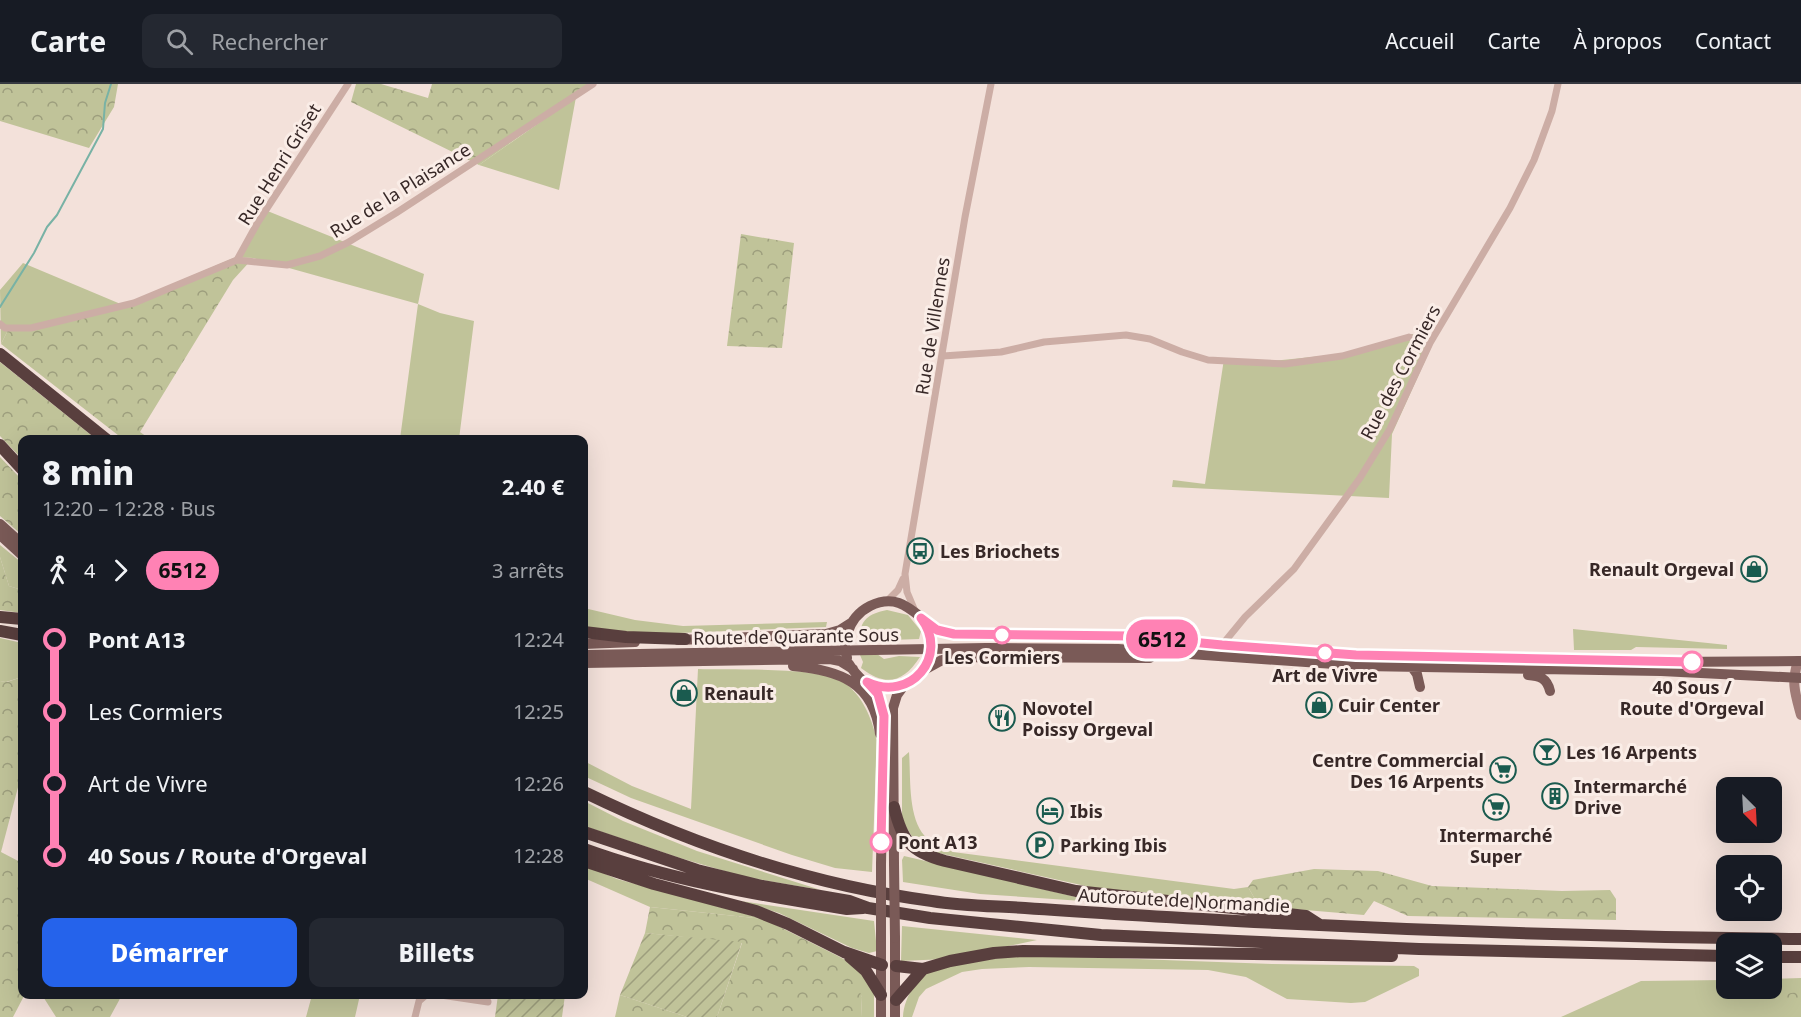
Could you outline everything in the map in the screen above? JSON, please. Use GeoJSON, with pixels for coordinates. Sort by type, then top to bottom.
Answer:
{"type":"FeatureCollection","features":[{"type":"Feature","properties":{"kind":"highway"},"geometry":{"type":"LineString","coordinates":[[0,354],[101,435]]}},
{"type":"Feature","properties":{"kind":"highway"},"geometry":{"type":"LineString","coordinates":[[0,445],[18,465]]}},
{"type":"Feature","properties":{"kind":"highway"},"geometry":{"type":"LineString","coordinates":[[0,616],[18,618]]}},
{"type":"Feature","properties":{"kind":"highway"},"geometry":{"type":"LineString","coordinates":[[0,631],[18,634]]}},
{"type":"Feature","properties":{"kind":"highway"},"geometry":{"type":"LineString","coordinates":[[588,632],[627,637],[685,639]]}},
{"type":"Feature","properties":{"kind":"highway","name":"Autoroute de Normandie"},"geometry":{"type":"LineString","coordinates":[[588,794],[638,818],[754,861],[853,886],[932,902],[1321,926],[1637,937],[1801,939]]}},
{"type":"Feature","properties":{"kind":"highway"},"geometry":{"type":"LineString","coordinates":[[894,807],[900,831],[913,848],[924,855],[945,861],[1076,891],[1306,916],[1321,926]]}},
{"type":"Feature","properties":{"kind":"highway","name":"Autoroute de Normandie"},"geometry":{"type":"LineString","coordinates":[[588,833],[697,870],[762,886],[849,901],[868,908],[942,919],[1101,935],[1419,949],[1716,956]]}},
{"type":"Feature","properties":{"kind":"highway"},"geometry":{"type":"LineString","coordinates":[[588,850],[640,868],[725,888],[847,909],[868,908]]}},
{"type":"Feature","properties":{"kind":"highway"},"geometry":{"type":"LineString","coordinates":[[588,862],[654,884],[756,911],[844,952],[882,965]]}},
{"type":"Feature","properties":{"kind":"highway"},"geometry":{"type":"LineString","coordinates":[[896,966],[923,969],[950,961],[994,953],[1023,951],[1397,956],[1419,949]]}},
{"type":"Feature","properties":{"kind":"highway"},"geometry":{"type":"LineString","coordinates":[[844,952],[866,970],[881,995]]}},
{"type":"Feature","properties":{"kind":"highway"},"geometry":{"type":"LineString","coordinates":[[1782,957],[1801,957]]}},
{"type":"Feature","properties":{"kind":"highway"},"geometry":{"type":"LineString","coordinates":[[896,1000],[923,969]]}},
{"type":"Feature","properties":{"kind":"main road"},"geometry":{"type":"LineString","coordinates":[[0,524],[18,540]]}},
{"type":"Feature","properties":{"kind":"main road"},"geometry":{"type":"LineString","coordinates":[[0,535],[18,551]]}},
{"type":"Feature","properties":{"kind":"main road"},"geometry":{"type":"LineString","coordinates":[[588,644],[826,634],[840,630],[867,608],[886,602],[901,604],[918,614],[937,630],[954,634],[1131,636],[1222,645]]}},
{"type":"Feature","properties":{"kind":"main road"},"geometry":{"type":"LineString","coordinates":[[918,614],[929,631],[931,646],[925,666]]}},
{"type":"Feature","properties":{"kind":"main road"},"geometry":{"type":"LineString","coordinates":[[852,622],[845,647],[847,658],[853,669]]}},
{"type":"Feature","properties":{"kind":"main road","name":"Route de Quarante Sous"},"geometry":{"type":"LineString","coordinates":[[588,649],[988,642],[1222,645],[1386,656],[1800,663]]}},
{"type":"Feature","properties":{"kind":"main road","name":"Route de Quarante Sous"},"geometry":{"type":"LineString","coordinates":[[588,655],[986,648],[1118,649],[1412,668],[1702,672],[1797,678]]}},
{"type":"Feature","properties":{"kind":"main road"},"geometry":{"type":"LineString","coordinates":[[895,1017],[893,708],[897,695],[905,684],[925,666],[954,657],[1233,657]]}},
{"type":"Feature","properties":{"kind":"main road"},"geometry":{"type":"LineString","coordinates":[[588,663],[830,659],[840,661],[853,669],[878,694],[884,712],[881,1017]]}},
{"type":"Feature","properties":{"kind":"main road"},"geometry":{"type":"LineString","coordinates":[[739,662],[822,669],[838,674],[851,682],[864,695],[874,711],[879,726],[882,762]]}},
{"type":"Feature","properties":{"kind":"main road"},"geometry":{"type":"LineString","coordinates":[[1412,668],[1418,674],[1420,687]]}},
{"type":"Feature","properties":{"kind":"main road"},"geometry":{"type":"LineString","coordinates":[[1522,669],[1524,675],[1540,676],[1546,680],[1550,691]]}},
{"type":"Feature","properties":{"kind":"main road"},"geometry":{"type":"LineString","coordinates":[[867,682],[886,688],[905,684]]}},
{"type":"Feature","properties":{"kind":"main road"},"geometry":{"type":"LineString","coordinates":[[882,965],[896,966]]}},
{"type":"Feature","properties":{"kind":"street","name":"Rue Henri Griset"},"geometry":{"type":"LineString","coordinates":[[237,260],[258,222],[348,84]]}},
{"type":"Feature","properties":{"kind":"street","name":"Rue de la Plaisance"},"geometry":{"type":"LineString","coordinates":[[0,324],[5,328],[31,328],[134,303],[237,260],[287,265],[320,256],[347,243],[396,213],[593,84]]}},
{"type":"Feature","properties":{"kind":"street","name":"Rue de Villennes"},"geometry":{"type":"LineString","coordinates":[[886,602],[898,590],[905,574],[965,217],[991,84]]}},
{"type":"Feature","properties":{"kind":"street","name":"Rue des Cormiers"},"geometry":{"type":"LineString","coordinates":[[1222,645],[1294,569],[1360,478],[1390,429],[1430,343],[1510,208],[1534,160],[1552,111],[1558,84]]}},
{"type":"Feature","properties":{"kind":"street"},"geometry":{"type":"LineString","coordinates":[[943,356],[1001,352],[1044,342],[1126,335],[1150,339],[1208,360],[1285,364],[1342,356],[1409,337],[1430,343]]}},
{"type":"Feature","properties":{"kind":"street","name":"Rue de Villennes"},"geometry":{"type":"LineString","coordinates":[[905,574],[906,588],[918,614]]}},
{"type":"Feature","properties":{"kind":"street"},"geometry":{"type":"LineString","coordinates":[[1234,631],[1237,642],[1244,647]]}},
{"type":"Feature","properties":{"kind":"street"},"geometry":{"type":"LineString","coordinates":[[1800,663],[1797,678],[1801,715]]}},
{"type":"Feature","properties":{"kind":"street"},"geometry":{"type":"LineString","coordinates":[[415,1017],[421,999]]}},
{"type":"Feature","properties":{"kind":"street"},"geometry":{"type":"LineString","coordinates":[[468,999],[488,1002]]}},
{"type":"Feature","properties":{"kind":"green space"},"geometry":{"type":"Polygon","coordinates":[[[0,84],[118,84],[114,107],[89,148],[0,121],[0,84]]]}},
{"type":"Feature","properties":{"kind":"green space"},"geometry":{"type":"Polygon","coordinates":[[[356,84],[381,84],[428,98],[432,84],[594,84],[479,165],[351,102],[356,84]]]}},
{"type":"Feature","properties":{"kind":"green space"},"geometry":{"type":"Polygon","coordinates":[[[576,97],[559,190],[479,165],[576,97]]]}},
{"type":"Feature","properties":{"kind":"green space"},"geometry":{"type":"Polygon","coordinates":[[[265,210],[424,274],[418,304],[253,258],[236,257],[265,210]]]}},
{"type":"Feature","properties":{"kind":"green space"},"geometry":{"type":"Polygon","coordinates":[[[741,234],[794,243],[782,348],[727,346],[741,234]]]}},
{"type":"Feature","properties":{"kind":"green space"},"geometry":{"type":"Polygon","coordinates":[[[236,257],[253,258],[233,280],[140,432],[144,435],[118,435],[1,344],[8,330],[123,305],[236,257]]]}},
{"type":"Feature","properties":{"kind":"green space"},"geometry":{"type":"Polygon","coordinates":[[[23,263],[123,305],[8,330],[1,344],[0,290],[23,263]]]}},
{"type":"Feature","properties":{"kind":"green space"},"geometry":{"type":"Polygon","coordinates":[[[418,304],[440,313],[474,321],[460,435],[401,435],[418,304]]]}},
{"type":"Feature","properties":{"kind":"green space"},"geometry":{"type":"Polygon","coordinates":[[[1412,334],[1434,341],[1392,434],[1389,498],[1172,487],[1173,480],[1205,484],[1224,359],[1272,361],[1342,354],[1412,334]]]}},
{"type":"Feature","properties":{"kind":"green space"},"geometry":{"type":"Polygon","coordinates":[[[0,362],[91,435],[18,435],[18,455],[0,436],[0,362]]]}},
{"type":"Feature","properties":{"kind":"green space"},"geometry":{"type":"Polygon","coordinates":[[[0,457],[18,476],[18,532],[0,516],[0,457]]]}},
{"type":"Feature","properties":{"kind":"green space"},"geometry":{"type":"Polygon","coordinates":[[[0,545],[18,560],[18,589],[9,586],[0,557],[0,545]]]}},
{"type":"Feature","properties":{"kind":"green space"},"geometry":{"type":"Polygon","coordinates":[[[0,557],[9,586],[18,589],[18,612],[0,610],[0,557]]]}},
{"type":"Feature","properties":{"kind":"green space"},"geometry":{"type":"Polygon","coordinates":[[[588,609],[635,620],[683,626],[827,622],[826,627],[630,635],[588,628],[588,609]]]}},
{"type":"Feature","properties":{"kind":"green space"},"geometry":{"type":"Polygon","coordinates":[[[887,610],[908,615],[921,631],[919,639],[860,641],[861,628],[866,619],[887,610]]]}},
{"type":"Feature","properties":{"kind":"green space"},"geometry":{"type":"Polygon","coordinates":[[[1573,629],[1727,645],[1727,649],[1636,647],[1631,650],[1574,650],[1573,629]]]}},
{"type":"Feature","properties":{"kind":"green space"},"geometry":{"type":"Polygon","coordinates":[[[0,638],[18,642],[18,678],[6,682],[0,681],[0,638]]]}},
{"type":"Feature","properties":{"kind":"green space"},"geometry":{"type":"Polygon","coordinates":[[[877,654],[884,659],[899,656],[920,657],[914,666],[900,677],[886,680],[861,668],[863,662],[860,655],[877,654]]]}},
{"type":"Feature","properties":{"kind":"green space"},"geometry":{"type":"Polygon","coordinates":[[[698,669],[814,673],[842,681],[861,700],[869,715],[877,740],[872,872],[835,868],[792,855],[631,798],[588,778],[588,763],[632,786],[691,809],[698,669]]]}},
{"type":"Feature","properties":{"kind":"green space"},"geometry":{"type":"Polygon","coordinates":[[[18,678],[18,787],[1,852],[18,861],[18,999],[22,999],[13,1017],[0,1017],[0,681],[7,682],[18,678]]]}},
{"type":"Feature","properties":{"kind":"green space"},"geometry":{"type":"Polygon","coordinates":[[[909,752],[911,798],[916,822],[928,839],[953,852],[1234,889],[1248,887],[1259,906],[1099,889],[934,852],[914,840],[902,816],[902,758],[909,752]]]}},
{"type":"Feature","properties":{"kind":"green space"},"geometry":{"type":"Polygon","coordinates":[[[588,803],[623,821],[697,851],[821,890],[745,877],[588,827],[588,803]]]}},
{"type":"Feature","properties":{"kind":"green space"},"geometry":{"type":"Polygon","coordinates":[[[904,856],[1097,902],[980,894],[903,882],[902,860],[904,856]]]}},
{"type":"Feature","properties":{"kind":"green space"},"geometry":{"type":"Polygon","coordinates":[[[588,867],[617,879],[764,919],[650,907],[588,880],[588,867]]]}},
{"type":"Feature","properties":{"kind":"green space"},"geometry":{"type":"Polygon","coordinates":[[[1314,869],[1378,871],[1432,886],[1562,891],[1610,890],[1616,899],[1616,920],[1408,916],[1374,901],[1364,915],[1259,906],[1248,887],[1253,880],[1314,869]]]}},
{"type":"Feature","properties":{"kind":"green space"},"geometry":{"type":"Polygon","coordinates":[[[741,901],[874,921],[877,951],[869,953],[852,948],[779,913],[741,901]]]}},
{"type":"Feature","properties":{"kind":"green space"},"geometry":{"type":"Polygon","coordinates":[[[650,907],[764,919],[838,956],[850,968],[862,997],[861,1017],[717,1017],[742,943],[645,933],[650,907]]]}},
{"type":"Feature","properties":{"kind":"green space"},"geometry":{"type":"Polygon","coordinates":[[[902,926],[1037,940],[946,959],[901,961],[902,926]]]}},
{"type":"Feature","properties":{"kind":"green space"},"geometry":{"type":"Polygon","coordinates":[[[645,933],[742,942],[717,1017],[687,1017],[620,995],[645,933]]]}},
{"type":"Feature","properties":{"kind":"green space"},"geometry":{"type":"Polygon","coordinates":[[[1029,955],[1273,964],[1414,966],[1419,969],[1419,976],[1365,1002],[1351,1003],[1287,999],[1246,977],[1208,970],[1029,967],[982,969],[962,972],[926,989],[919,997],[912,1017],[903,1017],[906,1001],[914,986],[932,970],[949,965],[1029,955]]]}},
{"type":"Feature","properties":{"kind":"green space"},"geometry":{"type":"Polygon","coordinates":[[[838,956],[858,967],[874,993],[874,1017],[861,1017],[862,997],[838,956]]]}},
{"type":"Feature","properties":{"kind":"green space"},"geometry":{"type":"Polygon","coordinates":[[[1801,978],[1801,1017],[1561,1017],[1641,981],[1716,980],[1716,999],[1782,999],[1782,979],[1801,978]]]}},
{"type":"Feature","properties":{"kind":"green space"},"geometry":{"type":"Polygon","coordinates":[[[1801,991],[1801,1015],[1799,1004],[1783,1003],[1787,994],[1801,991]]]}},
{"type":"Feature","properties":{"kind":"green space"},"geometry":{"type":"Polygon","coordinates":[[[620,995],[687,1017],[615,1017],[620,995]]]}},
{"type":"Feature","properties":{"kind":"green space"},"geometry":{"type":"Polygon","coordinates":[[[45,999],[120,999],[110,1017],[56,1017],[45,999]]]}},
{"type":"Feature","properties":{"kind":"green space"},"geometry":{"type":"Polygon","coordinates":[[[311,999],[359,999],[355,1017],[306,1017],[311,999]]]}},
{"type":"Feature","properties":{"kind":"green space"},"geometry":{"type":"Polygon","coordinates":[[[497,999],[564,999],[562,1017],[495,1017],[497,999]]]}},
{"type":"Feature","properties":{"kind":"waterway"},"geometry":{"type":"LineString","coordinates":[[0,307],[34,253],[47,227],[57,215],[103,129],[105,103],[111,84]]}},
{"type":"Feature","properties":{"kind":"bus line","name":"6512"},"geometry":{"type":"LineString","coordinates":[[881,842],[884,716],[878,694],[867,682],[886,688],[895,687],[904,685],[920,674],[928,660],[931,646],[929,632],[921,618],[937,630],[954,634],[1131,636],[1356,655],[1692,662]]}},
{"type":"Feature","properties":{"kind":"place","name":"Les Briochets"},"geometry":{"type":"Point","coordinates":[920,551]}},
{"type":"Feature","properties":{"kind":"place","name":"Renault Orgeval"},"geometry":{"type":"Point","coordinates":[1754,569]}},
{"type":"Feature","properties":{"kind":"place","name":"Les Cormiers"},"geometry":{"type":"Point","coordinates":[1002,635]}},
{"type":"Feature","properties":{"kind":"place","name":"Art de Vivre"},"geometry":{"type":"Point","coordinates":[1325,653]}},
{"type":"Feature","properties":{"kind":"place","name":"40 Sous / Route d'Orgeval"},"geometry":{"type":"Point","coordinates":[1692,662]}},
{"type":"Feature","properties":{"kind":"place","name":"Renault"},"geometry":{"type":"Point","coordinates":[684,693]}},
{"type":"Feature","properties":{"kind":"place","name":"Cuir Center"},"geometry":{"type":"Point","coordinates":[1319,705]}},
{"type":"Feature","properties":{"kind":"place","name":"Novotel Poissy Orgeval"},"geometry":{"type":"Point","coordinates":[1002,718]}},
{"type":"Feature","properties":{"kind":"place","name":"Les 16 Arpents"},"geometry":{"type":"Point","coordinates":[1547,752]}},
{"type":"Feature","properties":{"kind":"place","name":"Centre Commercial Des 16 Arpents"},"geometry":{"type":"Point","coordinates":[1503,770]}},
{"type":"Feature","properties":{"kind":"place","name":"Intermarché Drive"},"geometry":{"type":"Point","coordinates":[1555,796]}},
{"type":"Feature","properties":{"kind":"place","name":"Intermarché Super"},"geometry":{"type":"Point","coordinates":[1496,807]}},
{"type":"Feature","properties":{"kind":"place","name":"Ibis"},"geometry":{"type":"Point","coordinates":[1050,811]}},
{"type":"Feature","properties":{"kind":"place","name":"Pont A13"},"geometry":{"type":"Point","coordinates":[881,842]}},
{"type":"Feature","properties":{"kind":"place","name":"Parking Ibis"},"geometry":{"type":"Point","coordinates":[1040,845]}}]}
